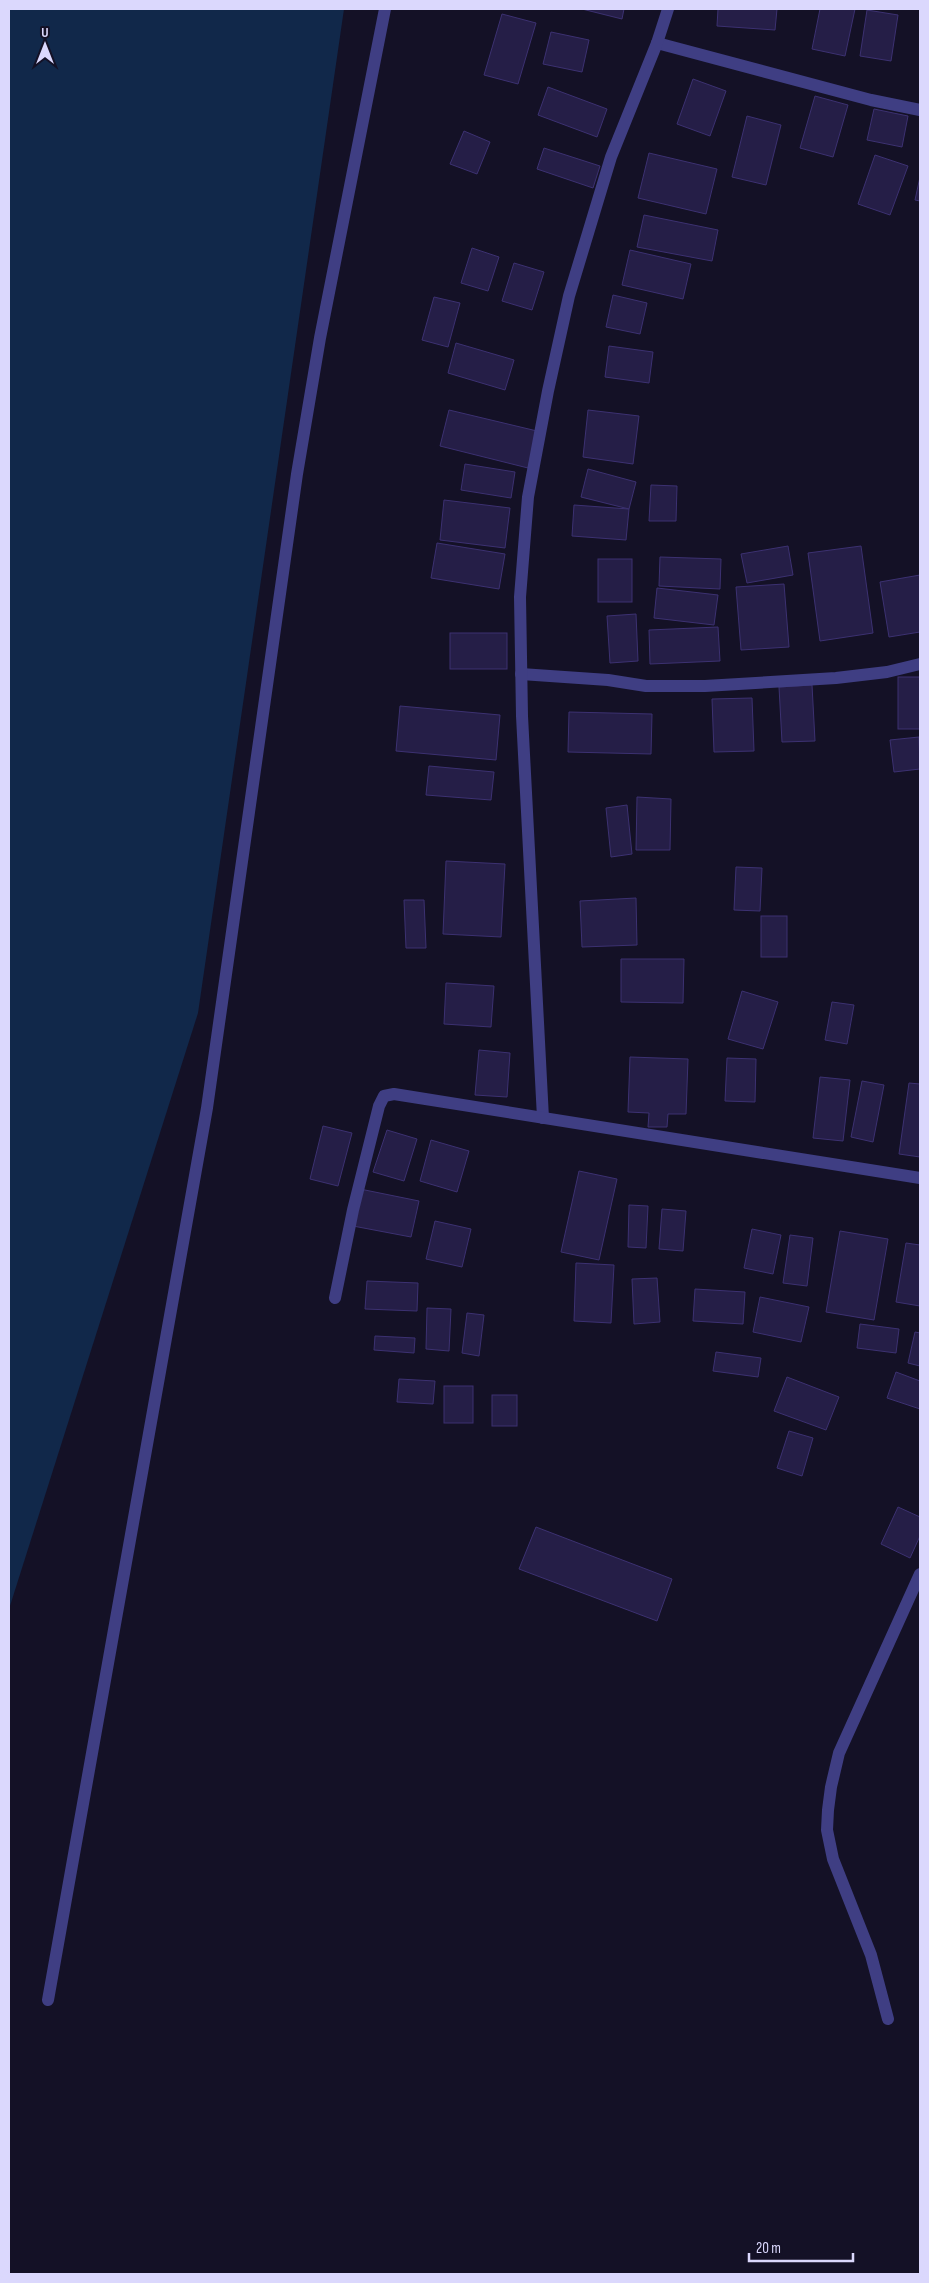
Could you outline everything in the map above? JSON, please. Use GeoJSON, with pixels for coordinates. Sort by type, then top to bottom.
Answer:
{"type":"FeatureCollection","features":[{"type":"Feature","properties":{"kind":"street"},"geometry":{"type":"LineString","coordinates":[[48,2000],[207,1108],[298,474],[320,338],[385,9]]}},
{"type":"Feature","properties":{"kind":"street"},"geometry":{"type":"LineString","coordinates":[[543,1118],[521,674],[520,597],[528,497],[548,391],[570,296],[612,157],[658,43],[668,9]]}},
{"type":"Feature","properties":{"kind":"street"},"geometry":{"type":"LineString","coordinates":[[658,43],[862,97],[920,110]]}},
{"type":"Feature","properties":{"kind":"street"},"geometry":{"type":"LineString","coordinates":[[521,674],[608,680],[646,686],[696,686],[836,678],[887,672],[920,664]]}},
{"type":"Feature","properties":{"kind":"street"},"geometry":{"type":"LineString","coordinates":[[335,1298],[361,1175],[378,1106],[384,1096],[394,1094],[920,1178]]}},
{"type":"Feature","properties":{"kind":"street"},"geometry":{"type":"LineString","coordinates":[[888,2020],[871,1955],[834,1859],[827,1830],[828,1810],[839,1753],[920,1574]]}},
{"type":"Feature","properties":{"kind":"water"},"geometry":{"type":"Polygon","coordinates":[[[9,9],[344,9],[198,1013],[9,1609],[9,9]]]}},
{"type":"Feature","properties":{"kind":"building"},"geometry":{"type":"Polygon","coordinates":[[[582,9],[624,9],[622,19],[582,9]]]}},
{"type":"Feature","properties":{"kind":"building"},"geometry":{"type":"Polygon","coordinates":[[[718,9],[777,9],[775,30],[717,26],[718,9]]]}},
{"type":"Feature","properties":{"kind":"building"},"geometry":{"type":"Polygon","coordinates":[[[820,9],[855,9],[845,56],[812,49],[820,9]]]}},
{"type":"Feature","properties":{"kind":"building"},"geometry":{"type":"Polygon","coordinates":[[[867,10],[898,15],[891,61],[860,56],[867,10]]]}},
{"type":"Feature","properties":{"kind":"building"},"geometry":{"type":"Polygon","coordinates":[[[502,14],[536,23],[518,84],[484,75],[502,14]]]}},
{"type":"Feature","properties":{"kind":"building"},"geometry":{"type":"Polygon","coordinates":[[[551,32],[589,40],[582,72],[543,64],[551,32]]]}},
{"type":"Feature","properties":{"kind":"building"},"geometry":{"type":"Polygon","coordinates":[[[693,79],[726,91],[710,136],[677,124],[693,79]]]}},
{"type":"Feature","properties":{"kind":"building"},"geometry":{"type":"Polygon","coordinates":[[[548,87],[607,109],[597,137],[538,115],[548,87]]]}},
{"type":"Feature","properties":{"kind":"building"},"geometry":{"type":"Polygon","coordinates":[[[815,96],[848,105],[833,157],[800,148],[815,96]]]}},
{"type":"Feature","properties":{"kind":"building"},"geometry":{"type":"Polygon","coordinates":[[[874,109],[908,116],[902,147],[867,140],[874,109]]]}},
{"type":"Feature","properties":{"kind":"building"},"geometry":{"type":"Polygon","coordinates":[[[747,116],[781,125],[766,185],[732,177],[747,116]]]}},
{"type":"Feature","properties":{"kind":"building"},"geometry":{"type":"Polygon","coordinates":[[[464,131],[490,142],[477,174],[450,164],[464,131]]]}},
{"type":"Feature","properties":{"kind":"building"},"geometry":{"type":"Polygon","coordinates":[[[544,148],[600,166],[593,188],[537,169],[544,148]]]}},
{"type":"Feature","properties":{"kind":"building"},"geometry":{"type":"Polygon","coordinates":[[[649,153],[717,169],[706,214],[638,198],[649,153]]]}},
{"type":"Feature","properties":{"kind":"building"},"geometry":{"type":"Polygon","coordinates":[[[875,155],[908,166],[890,215],[858,204],[875,155]]]}},
{"type":"Feature","properties":{"kind":"building"},"geometry":{"type":"Polygon","coordinates":[[[920,177],[920,201],[915,200],[920,177]]]}},
{"type":"Feature","properties":{"kind":"building"},"geometry":{"type":"Polygon","coordinates":[[[644,215],[718,230],[712,261],[637,247],[644,215]]]}},
{"type":"Feature","properties":{"kind":"building"},"geometry":{"type":"Polygon","coordinates":[[[472,248],[499,257],[488,291],[461,283],[472,248]]]}},
{"type":"Feature","properties":{"kind":"building"},"geometry":{"type":"Polygon","coordinates":[[[630,250],[691,264],[683,299],[622,285],[630,250]]]}},
{"type":"Feature","properties":{"kind":"building"},"geometry":{"type":"Polygon","coordinates":[[[514,263],[544,272],[532,310],[502,301],[514,263]]]}},
{"type":"Feature","properties":{"kind":"building"},"geometry":{"type":"Polygon","coordinates":[[[613,295],[647,303],[640,334],[606,327],[613,295]]]}},
{"type":"Feature","properties":{"kind":"building"},"geometry":{"type":"Polygon","coordinates":[[[434,297],[460,303],[448,347],[422,340],[434,297]]]}},
{"type":"Feature","properties":{"kind":"building"},"geometry":{"type":"Polygon","coordinates":[[[456,343],[514,360],[505,390],[448,373],[456,343]]]}},
{"type":"Feature","properties":{"kind":"building"},"geometry":{"type":"Polygon","coordinates":[[[609,346],[653,352],[649,383],[605,377],[609,346]]]}},
{"type":"Feature","properties":{"kind":"building"},"geometry":{"type":"Polygon","coordinates":[[[449,410],[537,431],[528,468],[440,446],[449,410]]]}},
{"type":"Feature","properties":{"kind":"building"},"geometry":{"type":"Polygon","coordinates":[[[588,410],[639,416],[633,464],[583,457],[588,410]]]}},
{"type":"Feature","properties":{"kind":"building"},"geometry":{"type":"Polygon","coordinates":[[[465,464],[515,472],[511,498],[461,490],[465,464]]]}},
{"type":"Feature","properties":{"kind":"building"},"geometry":{"type":"Polygon","coordinates":[[[588,469],[636,482],[629,509],[581,497],[588,469]]]}},
{"type":"Feature","properties":{"kind":"building"},"geometry":{"type":"Polygon","coordinates":[[[651,485],[677,486],[676,521],[649,521],[651,485]]]}},
{"type":"Feature","properties":{"kind":"building"},"geometry":{"type":"Polygon","coordinates":[[[444,500],[510,508],[505,548],[440,540],[444,500]]]}},
{"type":"Feature","properties":{"kind":"building"},"geometry":{"type":"Polygon","coordinates":[[[574,505],[629,509],[626,540],[572,536],[574,505]]]}},
{"type":"Feature","properties":{"kind":"building"},"geometry":{"type":"Polygon","coordinates":[[[437,543],[505,554],[499,589],[431,578],[437,543]]]}},
{"type":"Feature","properties":{"kind":"building"},"geometry":{"type":"Polygon","coordinates":[[[788,546],[793,575],[747,583],[741,554],[788,546]]]}},
{"type":"Feature","properties":{"kind":"building"},"geometry":{"type":"Polygon","coordinates":[[[861,546],[873,633],[820,641],[808,553],[861,546]]]}},
{"type":"Feature","properties":{"kind":"building"},"geometry":{"type":"Polygon","coordinates":[[[660,557],[721,559],[720,589],[659,586],[660,557]]]}},
{"type":"Feature","properties":{"kind":"building"},"geometry":{"type":"Polygon","coordinates":[[[598,559],[632,559],[632,602],[598,602],[598,559]]]}},
{"type":"Feature","properties":{"kind":"building"},"geometry":{"type":"Polygon","coordinates":[[[920,575],[920,632],[889,637],[880,582],[920,575]]]}},
{"type":"Feature","properties":{"kind":"building"},"geometry":{"type":"Polygon","coordinates":[[[784,584],[789,647],[741,650],[736,587],[784,584]]]}},
{"type":"Feature","properties":{"kind":"building"},"geometry":{"type":"Polygon","coordinates":[[[657,588],[718,595],[714,625],[654,618],[657,588]]]}},
{"type":"Feature","properties":{"kind":"building"},"geometry":{"type":"Polygon","coordinates":[[[636,614],[638,661],[610,663],[607,616],[636,614]]]}},
{"type":"Feature","properties":{"kind":"building"},"geometry":{"type":"Polygon","coordinates":[[[718,627],[720,661],[650,664],[649,630],[718,627]]]}},
{"type":"Feature","properties":{"kind":"building"},"geometry":{"type":"Polygon","coordinates":[[[450,633],[507,633],[507,669],[450,669],[450,633]]]}},
{"type":"Feature","properties":{"kind":"building"},"geometry":{"type":"Polygon","coordinates":[[[898,677],[920,677],[920,729],[898,729],[898,677]]]}},
{"type":"Feature","properties":{"kind":"building"},"geometry":{"type":"Polygon","coordinates":[[[812,685],[815,741],[782,742],[779,687],[812,685]]]}},
{"type":"Feature","properties":{"kind":"building"},"geometry":{"type":"Polygon","coordinates":[[[752,698],[754,751],[714,752],[712,699],[752,698]]]}},
{"type":"Feature","properties":{"kind":"building"},"geometry":{"type":"Polygon","coordinates":[[[400,706],[500,715],[496,760],[396,751],[400,706]]]}},
{"type":"Feature","properties":{"kind":"building"},"geometry":{"type":"Polygon","coordinates":[[[569,712],[652,714],[651,754],[568,752],[569,712]]]}},
{"type":"Feature","properties":{"kind":"building"},"geometry":{"type":"Polygon","coordinates":[[[919,737],[920,769],[894,772],[890,740],[919,737]]]}},
{"type":"Feature","properties":{"kind":"building"},"geometry":{"type":"Polygon","coordinates":[[[429,766],[494,772],[491,800],[426,795],[429,766]]]}},
{"type":"Feature","properties":{"kind":"building"},"geometry":{"type":"Polygon","coordinates":[[[637,797],[671,799],[670,850],[636,850],[637,797]]]}},
{"type":"Feature","properties":{"kind":"building"},"geometry":{"type":"Polygon","coordinates":[[[627,805],[632,854],[611,857],[606,808],[627,805]]]}},
{"type":"Feature","properties":{"kind":"building"},"geometry":{"type":"Polygon","coordinates":[[[446,861],[505,864],[501,937],[443,934],[446,861]]]}},
{"type":"Feature","properties":{"kind":"building"},"geometry":{"type":"Polygon","coordinates":[[[736,867],[762,868],[760,911],[734,910],[736,867]]]}},
{"type":"Feature","properties":{"kind":"building"},"geometry":{"type":"Polygon","coordinates":[[[636,898],[637,945],[582,947],[580,901],[636,898]]]}},
{"type":"Feature","properties":{"kind":"building"},"geometry":{"type":"Polygon","coordinates":[[[404,900],[424,900],[426,948],[406,948],[404,900]]]}},
{"type":"Feature","properties":{"kind":"building"},"geometry":{"type":"Polygon","coordinates":[[[761,916],[787,916],[787,957],[761,957],[761,916]]]}},
{"type":"Feature","properties":{"kind":"building"},"geometry":{"type":"Polygon","coordinates":[[[621,959],[684,959],[683,1003],[621,1002],[621,959]]]}},
{"type":"Feature","properties":{"kind":"building"},"geometry":{"type":"Polygon","coordinates":[[[446,983],[494,986],[491,1027],[444,1024],[446,983]]]}},
{"type":"Feature","properties":{"kind":"building"},"geometry":{"type":"Polygon","coordinates":[[[742,991],[778,1002],[763,1049],[728,1039],[742,991]]]}},
{"type":"Feature","properties":{"kind":"building"},"geometry":{"type":"Polygon","coordinates":[[[832,1002],[854,1005],[847,1044],[825,1040],[832,1002]]]}},
{"type":"Feature","properties":{"kind":"building"},"geometry":{"type":"Polygon","coordinates":[[[479,1050],[510,1053],[507,1097],[475,1095],[479,1050]]]}},
{"type":"Feature","properties":{"kind":"building"},"geometry":{"type":"Polygon","coordinates":[[[630,1057],[688,1059],[686,1114],[668,1114],[667,1127],[648,1127],[649,1113],[628,1112],[630,1057]]]}},
{"type":"Feature","properties":{"kind":"building"},"geometry":{"type":"Polygon","coordinates":[[[727,1058],[756,1059],[755,1102],[725,1101],[727,1058]]]}},
{"type":"Feature","properties":{"kind":"building"},"geometry":{"type":"Polygon","coordinates":[[[820,1077],[850,1080],[843,1141],[813,1138],[820,1077]]]}},
{"type":"Feature","properties":{"kind":"building"},"geometry":{"type":"Polygon","coordinates":[[[862,1081],[884,1085],[873,1142],[851,1137],[862,1081]]]}},
{"type":"Feature","properties":{"kind":"building"},"geometry":{"type":"Polygon","coordinates":[[[909,1083],[920,1084],[920,1157],[899,1154],[909,1083]]]}},
{"type":"Feature","properties":{"kind":"building"},"geometry":{"type":"Polygon","coordinates":[[[323,1126],[352,1133],[338,1186],[310,1179],[323,1126]]]}},
{"type":"Feature","properties":{"kind":"building"},"geometry":{"type":"Polygon","coordinates":[[[387,1130],[417,1139],[404,1181],[373,1172],[387,1130]]]}},
{"type":"Feature","properties":{"kind":"building"},"geometry":{"type":"Polygon","coordinates":[[[431,1140],[469,1151],[457,1192],[420,1181],[431,1140]]]}},
{"type":"Feature","properties":{"kind":"building"},"geometry":{"type":"Polygon","coordinates":[[[579,1171],[617,1179],[599,1260],[561,1252],[579,1171]]]}},
{"type":"Feature","properties":{"kind":"building"},"geometry":{"type":"Polygon","coordinates":[[[360,1189],[419,1201],[411,1237],[353,1226],[360,1189]]]}},
{"type":"Feature","properties":{"kind":"building"},"geometry":{"type":"Polygon","coordinates":[[[629,1205],[648,1206],[646,1248],[628,1247],[629,1205]]]}},
{"type":"Feature","properties":{"kind":"building"},"geometry":{"type":"Polygon","coordinates":[[[662,1209],[686,1211],[683,1251],[659,1249],[662,1209]]]}},
{"type":"Feature","properties":{"kind":"building"},"geometry":{"type":"Polygon","coordinates":[[[435,1221],[471,1229],[462,1267],[426,1259],[435,1221]]]}},
{"type":"Feature","properties":{"kind":"building"},"geometry":{"type":"Polygon","coordinates":[[[752,1229],[781,1235],[773,1274],[744,1268],[752,1229]]]}},
{"type":"Feature","properties":{"kind":"building"},"geometry":{"type":"Polygon","coordinates":[[[840,1231],[888,1239],[874,1320],[826,1312],[840,1231]]]}},
{"type":"Feature","properties":{"kind":"building"},"geometry":{"type":"Polygon","coordinates":[[[790,1235],[813,1238],[807,1286],[783,1283],[790,1235]]]}},
{"type":"Feature","properties":{"kind":"building"},"geometry":{"type":"Polygon","coordinates":[[[906,1243],[920,1245],[920,1306],[896,1302],[906,1243]]]}},
{"type":"Feature","properties":{"kind":"building"},"geometry":{"type":"Polygon","coordinates":[[[576,1263],[614,1265],[611,1323],[574,1321],[576,1263]]]}},
{"type":"Feature","properties":{"kind":"building"},"geometry":{"type":"Polygon","coordinates":[[[657,1278],[660,1322],[634,1324],[632,1279],[657,1278]]]}},
{"type":"Feature","properties":{"kind":"building"},"geometry":{"type":"Polygon","coordinates":[[[367,1281],[418,1283],[417,1311],[365,1309],[367,1281]]]}},
{"type":"Feature","properties":{"kind":"building"},"geometry":{"type":"Polygon","coordinates":[[[695,1289],[745,1292],[743,1324],[693,1321],[695,1289]]]}},
{"type":"Feature","properties":{"kind":"building"},"geometry":{"type":"Polygon","coordinates":[[[760,1297],[809,1307],[801,1342],[753,1332],[760,1297]]]}},
{"type":"Feature","properties":{"kind":"building"},"geometry":{"type":"Polygon","coordinates":[[[427,1308],[451,1309],[449,1351],[426,1349],[427,1308]]]}},
{"type":"Feature","properties":{"kind":"building"},"geometry":{"type":"Polygon","coordinates":[[[467,1313],[484,1315],[479,1356],[462,1353],[467,1313]]]}},
{"type":"Feature","properties":{"kind":"building"},"geometry":{"type":"Polygon","coordinates":[[[860,1324],[899,1329],[896,1353],[857,1348],[860,1324]]]}},
{"type":"Feature","properties":{"kind":"building"},"geometry":{"type":"Polygon","coordinates":[[[915,1332],[920,1333],[920,1366],[908,1363],[915,1332]]]}},
{"type":"Feature","properties":{"kind":"building"},"geometry":{"type":"Polygon","coordinates":[[[375,1336],[415,1338],[414,1353],[374,1350],[375,1336]]]}},
{"type":"Feature","properties":{"kind":"building"},"geometry":{"type":"Polygon","coordinates":[[[716,1352],[761,1358],[758,1377],[713,1371],[716,1352]]]}},
{"type":"Feature","properties":{"kind":"building"},"geometry":{"type":"Polygon","coordinates":[[[896,1372],[920,1381],[920,1409],[887,1398],[896,1372]]]}},
{"type":"Feature","properties":{"kind":"building"},"geometry":{"type":"Polygon","coordinates":[[[787,1377],[839,1397],[826,1430],[774,1411],[787,1377]]]}},
{"type":"Feature","properties":{"kind":"building"},"geometry":{"type":"Polygon","coordinates":[[[399,1379],[435,1381],[433,1404],[397,1402],[399,1379]]]}},
{"type":"Feature","properties":{"kind":"building"},"geometry":{"type":"Polygon","coordinates":[[[444,1386],[473,1386],[473,1423],[444,1423],[444,1386]]]}},
{"type":"Feature","properties":{"kind":"building"},"geometry":{"type":"Polygon","coordinates":[[[492,1395],[517,1395],[517,1426],[492,1426],[492,1395]]]}},
{"type":"Feature","properties":{"kind":"building"},"geometry":{"type":"Polygon","coordinates":[[[789,1431],[813,1438],[802,1476],[777,1468],[789,1431]]]}},
{"type":"Feature","properties":{"kind":"building"},"geometry":{"type":"Polygon","coordinates":[[[898,1507],[920,1517],[920,1536],[910,1558],[881,1544],[898,1507]]]}},
{"type":"Feature","properties":{"kind":"building"},"geometry":{"type":"Polygon","coordinates":[[[536,1527],[672,1579],[657,1621],[519,1569],[536,1527]]]}}]}
